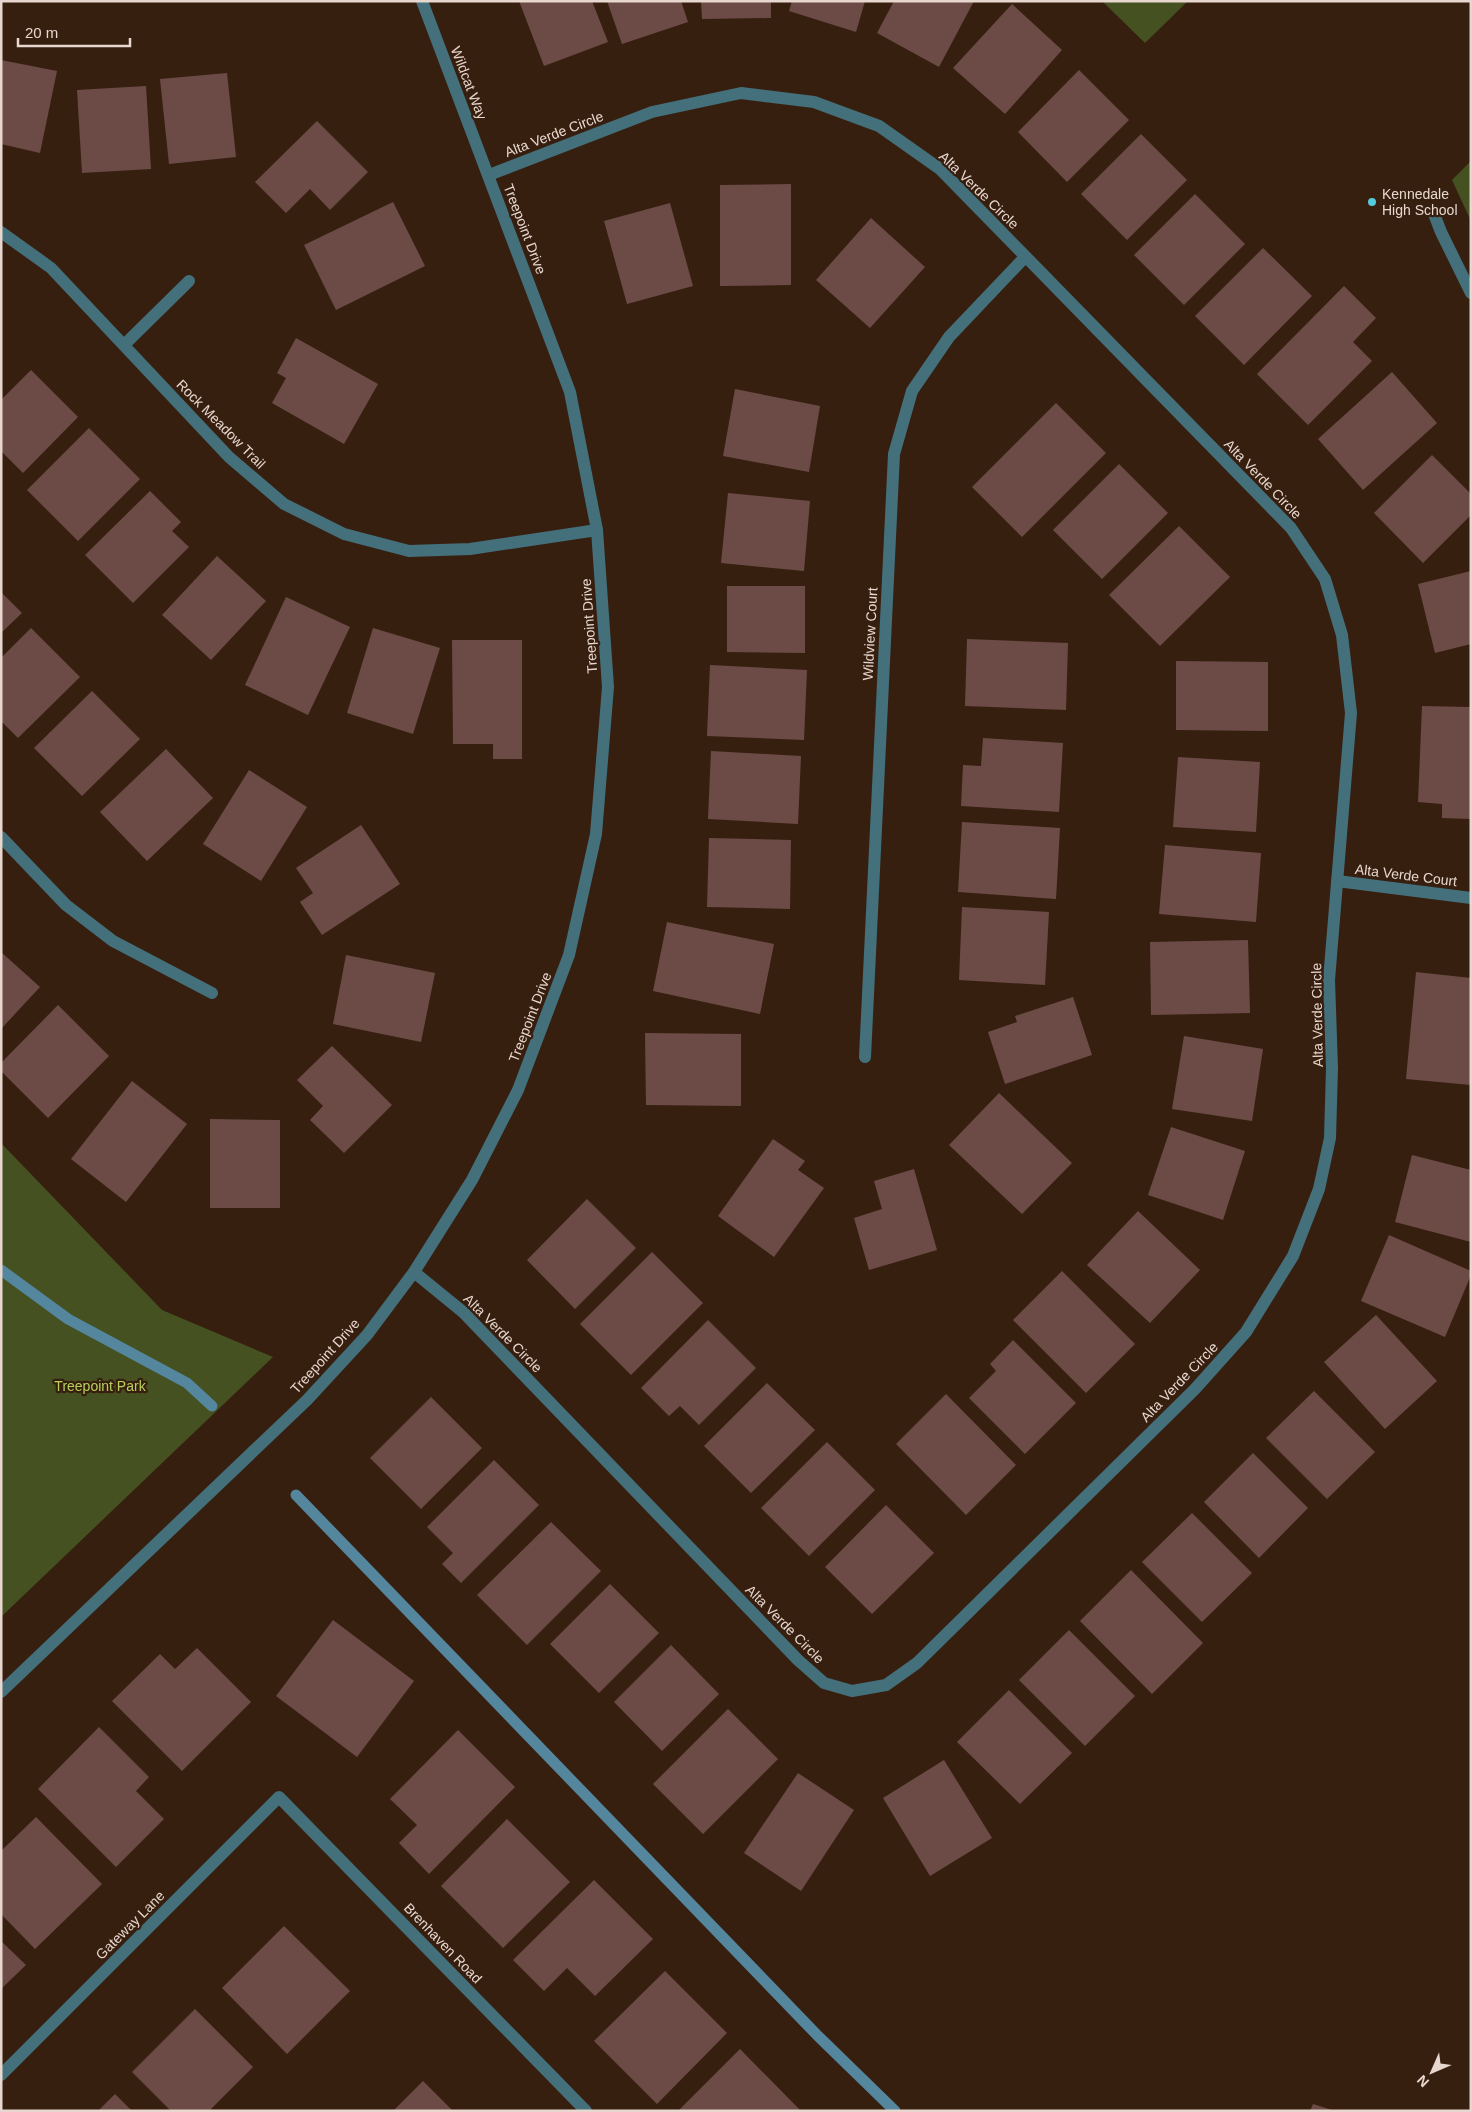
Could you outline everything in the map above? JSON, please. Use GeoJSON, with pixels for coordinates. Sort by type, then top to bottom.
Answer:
{"type":"FeatureCollection","features":[{"type":"Feature","properties":{"kind":"street","name":"Wildcat Way"},"geometry":{"type":"LineString","coordinates":[[422,1],[489,175]]}},
{"type":"Feature","properties":{"kind":"street","name":"Alta Verde Circle"},"geometry":{"type":"LineString","coordinates":[[414,1272],[463,1312],[798,1660],[824,1683],[852,1691],[886,1685],[917,1663],[1195,1389],[1246,1332],[1293,1256],[1319,1189],[1330,1138],[1332,1068],[1329,980],[1351,713],[1342,635],[1325,579],[1291,528],[940,170],[879,126],[814,102],[740,93],[652,112],[489,175]]}},
{"type":"Feature","properties":{"kind":"street","name":"Treepoint Drive"},"geometry":{"type":"LineString","coordinates":[[1,1692],[307,1400],[367,1335],[414,1272],[472,1180],[518,1090],[569,955],[596,834],[608,687],[597,530],[570,392],[489,175]]}},
{"type":"Feature","properties":{"kind":"street"},"geometry":{"type":"LineString","coordinates":[[1434,214],[1471,293]]}},
{"type":"Feature","properties":{"kind":"street","name":"Rock Meadow Trail"},"geometry":{"type":"LineString","coordinates":[[1,232],[51,268],[229,457],[284,504],[344,534],[409,551],[470,548],[597,530]]}},
{"type":"Feature","properties":{"kind":"street","name":"Wildview Court"},"geometry":{"type":"LineString","coordinates":[[865,1057],[894,454],[912,391],[949,337],[1025,258]]}},
{"type":"Feature","properties":{"kind":"street"},"geometry":{"type":"LineString","coordinates":[[124,345],[189,281]]}},
{"type":"Feature","properties":{"kind":"street"},"geometry":{"type":"LineString","coordinates":[[1,838],[66,905],[113,941],[212,993]]}},
{"type":"Feature","properties":{"kind":"street","name":"Alta Verde Court"},"geometry":{"type":"LineString","coordinates":[[1337,881],[1471,898]]}},
{"type":"Feature","properties":{"kind":"street","name":"Gateway Lane"},"geometry":{"type":"LineString","coordinates":[[1,2075],[279,1797]]}},
{"type":"Feature","properties":{"kind":"street","name":"Brenhaven Road"},"geometry":{"type":"LineString","coordinates":[[279,1797],[586,2111]]}},
{"type":"Feature","properties":{"kind":"green space"},"geometry":{"type":"Polygon","coordinates":[[[1102,1],[1188,1],[1145,43],[1102,1]]]}},
{"type":"Feature","properties":{"kind":"green space"},"geometry":{"type":"Polygon","coordinates":[[[1471,161],[1471,221],[1452,180],[1471,161]]]}},
{"type":"Feature","properties":{"kind":"green space","name":"Treepoint Park"},"geometry":{"type":"Polygon","coordinates":[[[1,1143],[162,1310],[273,1357],[1,1617],[1,1143]]]}},
{"type":"Feature","properties":{"kind":"building"},"geometry":{"type":"Polygon","coordinates":[[[519,1],[592,1],[608,42],[544,66],[519,1]]]}},
{"type":"Feature","properties":{"kind":"building"},"geometry":{"type":"Polygon","coordinates":[[[607,1],[681,1],[688,22],[622,44],[607,1]]]}},
{"type":"Feature","properties":{"kind":"building"},"geometry":{"type":"Polygon","coordinates":[[[701,1],[771,1],[771,18],[702,19],[701,1]]]}},
{"type":"Feature","properties":{"kind":"building"},"geometry":{"type":"Polygon","coordinates":[[[792,1],[865,1],[856,32],[789,11],[792,1]]]}},
{"type":"Feature","properties":{"kind":"building"},"geometry":{"type":"Polygon","coordinates":[[[894,1],[974,1],[939,67],[877,33],[894,1]]]}},
{"type":"Feature","properties":{"kind":"building"},"geometry":{"type":"Polygon","coordinates":[[[1012,4],[1062,50],[1005,114],[953,68],[1012,4]]]}},
{"type":"Feature","properties":{"kind":"building"},"geometry":{"type":"Polygon","coordinates":[[[1,60],[57,71],[40,153],[1,144],[1,60]]]}},
{"type":"Feature","properties":{"kind":"building"},"geometry":{"type":"Polygon","coordinates":[[[1079,70],[1129,120],[1067,182],[1018,132],[1079,70]]]}},
{"type":"Feature","properties":{"kind":"building"},"geometry":{"type":"Polygon","coordinates":[[[227,73],[236,157],[169,164],[160,79],[227,73]]]}},
{"type":"Feature","properties":{"kind":"building"},"geometry":{"type":"Polygon","coordinates":[[[146,86],[151,169],[82,173],[77,90],[146,86]]]}},
{"type":"Feature","properties":{"kind":"building"},"geometry":{"type":"Polygon","coordinates":[[[317,121],[368,172],[330,210],[310,189],[286,213],[255,182],[317,121]]]}},
{"type":"Feature","properties":{"kind":"building"},"geometry":{"type":"Polygon","coordinates":[[[1141,134],[1187,180],[1127,240],[1081,194],[1141,134]]]}},
{"type":"Feature","properties":{"kind":"building"},"geometry":{"type":"Polygon","coordinates":[[[791,184],[791,285],[720,286],[720,185],[791,184]]]}},
{"type":"Feature","properties":{"kind":"building"},"geometry":{"type":"Polygon","coordinates":[[[1195,194],[1245,244],[1184,305],[1134,255],[1195,194]]]}},
{"type":"Feature","properties":{"kind":"building"},"geometry":{"type":"Polygon","coordinates":[[[393,202],[425,266],[336,310],[304,245],[393,202]]]}},
{"type":"Feature","properties":{"kind":"building"},"geometry":{"type":"Polygon","coordinates":[[[670,203],[693,286],[627,304],[604,221],[670,203]]]}},
{"type":"Feature","properties":{"kind":"building"},"geometry":{"type":"Polygon","coordinates":[[[871,218],[925,267],[870,328],[816,280],[871,218]]]}},
{"type":"Feature","properties":{"kind":"building"},"geometry":{"type":"Polygon","coordinates":[[[1263,248],[1312,296],[1244,365],[1195,316],[1263,248]]]}},
{"type":"Feature","properties":{"kind":"building"},"geometry":{"type":"Polygon","coordinates":[[[1344,286],[1376,318],[1353,342],[1372,361],[1308,425],[1257,374],[1344,286]]]}},
{"type":"Feature","properties":{"kind":"building"},"geometry":{"type":"Polygon","coordinates":[[[296,338],[378,384],[344,444],[272,403],[286,378],[277,373],[296,338]]]}},
{"type":"Feature","properties":{"kind":"building"},"geometry":{"type":"Polygon","coordinates":[[[31,370],[78,417],[23,473],[1,451],[1,400],[31,370]]]}},
{"type":"Feature","properties":{"kind":"building"},"geometry":{"type":"Polygon","coordinates":[[[1392,372],[1437,423],[1363,490],[1318,439],[1392,372]]]}},
{"type":"Feature","properties":{"kind":"building"},"geometry":{"type":"Polygon","coordinates":[[[735,389],[820,406],[809,472],[723,456],[735,389]]]}},
{"type":"Feature","properties":{"kind":"building"},"geometry":{"type":"Polygon","coordinates":[[[1056,403],[1106,453],[1022,537],[972,487],[1056,403]]]}},
{"type":"Feature","properties":{"kind":"building"},"geometry":{"type":"Polygon","coordinates":[[[89,428],[140,479],[78,541],[27,490],[89,428]]]}},
{"type":"Feature","properties":{"kind":"building"},"geometry":{"type":"Polygon","coordinates":[[[1432,455],[1471,494],[1471,515],[1423,563],[1374,513],[1432,455]]]}},
{"type":"Feature","properties":{"kind":"building"},"geometry":{"type":"Polygon","coordinates":[[[1119,464],[1168,513],[1102,579],[1053,530],[1119,464]]]}},
{"type":"Feature","properties":{"kind":"building"},"geometry":{"type":"Polygon","coordinates":[[[150,491],[181,522],[172,531],[189,547],[133,603],[85,555],[150,491]]]}},
{"type":"Feature","properties":{"kind":"building"},"geometry":{"type":"Polygon","coordinates":[[[728,493],[810,501],[804,571],[721,563],[728,493]]]}},
{"type":"Feature","properties":{"kind":"building"},"geometry":{"type":"Polygon","coordinates":[[[1179,526],[1230,577],[1160,646],[1109,595],[1179,526]]]}},
{"type":"Feature","properties":{"kind":"building"},"geometry":{"type":"Polygon","coordinates":[[[217,556],[266,601],[211,660],[162,615],[217,556]]]}},
{"type":"Feature","properties":{"kind":"building"},"geometry":{"type":"Polygon","coordinates":[[[1471,571],[1471,644],[1435,653],[1418,584],[1471,571]]]}},
{"type":"Feature","properties":{"kind":"building"},"geometry":{"type":"Polygon","coordinates":[[[727,586],[805,586],[805,653],[727,652],[727,586]]]}},
{"type":"Feature","properties":{"kind":"building"},"geometry":{"type":"Polygon","coordinates":[[[1,592],[22,613],[1,633],[1,592]]]}},
{"type":"Feature","properties":{"kind":"building"},"geometry":{"type":"Polygon","coordinates":[[[286,597],[350,627],[308,715],[245,685],[286,597]]]}},
{"type":"Feature","properties":{"kind":"building"},"geometry":{"type":"Polygon","coordinates":[[[31,628],[80,677],[18,738],[1,721],[1,658],[31,628]]]}},
{"type":"Feature","properties":{"kind":"building"},"geometry":{"type":"Polygon","coordinates":[[[373,628],[440,648],[413,734],[347,713],[373,628]]]}},
{"type":"Feature","properties":{"kind":"building"},"geometry":{"type":"Polygon","coordinates":[[[967,639],[1068,643],[1066,710],[965,706],[967,639]]]}},
{"type":"Feature","properties":{"kind":"building"},"geometry":{"type":"Polygon","coordinates":[[[452,640],[522,640],[522,759],[493,759],[493,744],[453,744],[452,640]]]}},
{"type":"Feature","properties":{"kind":"building"},"geometry":{"type":"Polygon","coordinates":[[[1176,661],[1268,662],[1268,731],[1176,730],[1176,661]]]}},
{"type":"Feature","properties":{"kind":"building"},"geometry":{"type":"Polygon","coordinates":[[[710,665],[807,670],[804,740],[707,736],[710,665]]]}},
{"type":"Feature","properties":{"kind":"building"},"geometry":{"type":"Polygon","coordinates":[[[92,691],[140,739],[82,796],[34,748],[92,691]]]}},
{"type":"Feature","properties":{"kind":"building"},"geometry":{"type":"Polygon","coordinates":[[[1422,706],[1471,707],[1471,819],[1442,818],[1442,804],[1418,802],[1422,706]]]}},
{"type":"Feature","properties":{"kind":"building"},"geometry":{"type":"Polygon","coordinates":[[[983,738],[1063,743],[1059,812],[961,806],[963,765],[981,766],[983,738]]]}},
{"type":"Feature","properties":{"kind":"building"},"geometry":{"type":"Polygon","coordinates":[[[166,749],[213,798],[147,861],[100,812],[166,749]]]}},
{"type":"Feature","properties":{"kind":"building"},"geometry":{"type":"Polygon","coordinates":[[[711,751],[801,756],[798,824],[708,819],[711,751]]]}},
{"type":"Feature","properties":{"kind":"building"},"geometry":{"type":"Polygon","coordinates":[[[1178,757],[1260,762],[1256,832],[1173,827],[1178,757]]]}},
{"type":"Feature","properties":{"kind":"building"},"geometry":{"type":"Polygon","coordinates":[[[249,770],[307,807],[261,881],[203,844],[249,770]]]}},
{"type":"Feature","properties":{"kind":"building"},"geometry":{"type":"Polygon","coordinates":[[[962,822],[1060,828],[1056,899],[958,892],[962,822]]]}},
{"type":"Feature","properties":{"kind":"building"},"geometry":{"type":"Polygon","coordinates":[[[361,825],[400,884],[322,935],[300,902],[313,893],[296,868],[361,825]]]}},
{"type":"Feature","properties":{"kind":"building"},"geometry":{"type":"Polygon","coordinates":[[[709,838],[791,840],[790,909],[707,907],[709,838]]]}},
{"type":"Feature","properties":{"kind":"building"},"geometry":{"type":"Polygon","coordinates":[[[1165,845],[1261,853],[1256,922],[1159,914],[1165,845]]]}},
{"type":"Feature","properties":{"kind":"building"},"geometry":{"type":"Polygon","coordinates":[[[962,907],[1049,912],[1045,985],[959,980],[962,907]]]}},
{"type":"Feature","properties":{"kind":"building"},"geometry":{"type":"Polygon","coordinates":[[[667,922],[774,944],[760,1014],[653,991],[667,922]]]}},
{"type":"Feature","properties":{"kind":"building"},"geometry":{"type":"Polygon","coordinates":[[[1248,940],[1250,1013],[1151,1015],[1150,942],[1248,940]]]}},
{"type":"Feature","properties":{"kind":"building"},"geometry":{"type":"Polygon","coordinates":[[[1,952],[40,987],[1,1029],[1,952]]]}},
{"type":"Feature","properties":{"kind":"building"},"geometry":{"type":"Polygon","coordinates":[[[346,955],[435,973],[421,1042],[333,1024],[346,955]]]}},
{"type":"Feature","properties":{"kind":"building"},"geometry":{"type":"Polygon","coordinates":[[[1416,972],[1471,978],[1471,1085],[1406,1079],[1416,972]]]}},
{"type":"Feature","properties":{"kind":"building"},"geometry":{"type":"Polygon","coordinates":[[[1073,997],[1092,1055],[1005,1084],[988,1032],[1017,1022],[1015,1016],[1073,997]]]}},
{"type":"Feature","properties":{"kind":"building"},"geometry":{"type":"Polygon","coordinates":[[[58,1005],[109,1056],[48,1118],[1,1071],[1,1063],[58,1005]]]}},
{"type":"Feature","properties":{"kind":"building"},"geometry":{"type":"Polygon","coordinates":[[[645,1033],[741,1034],[741,1106],[646,1105],[645,1033]]]}},
{"type":"Feature","properties":{"kind":"building"},"geometry":{"type":"Polygon","coordinates":[[[1184,1036],[1263,1049],[1252,1121],[1172,1109],[1184,1036]]]}},
{"type":"Feature","properties":{"kind":"building"},"geometry":{"type":"Polygon","coordinates":[[[332,1046],[392,1105],[344,1153],[310,1120],[323,1106],[297,1080],[332,1046]]]}},
{"type":"Feature","properties":{"kind":"building"},"geometry":{"type":"Polygon","coordinates":[[[132,1081],[187,1124],[126,1202],[71,1159],[132,1081]]]}},
{"type":"Feature","properties":{"kind":"building"},"geometry":{"type":"Polygon","coordinates":[[[999,1093],[1072,1163],[1022,1214],[949,1145],[999,1093]]]}},
{"type":"Feature","properties":{"kind":"building"},"geometry":{"type":"Polygon","coordinates":[[[210,1119],[280,1120],[280,1208],[210,1208],[210,1119]]]}},
{"type":"Feature","properties":{"kind":"building"},"geometry":{"type":"Polygon","coordinates":[[[1171,1127],[1245,1151],[1223,1220],[1148,1195],[1171,1127]]]}},
{"type":"Feature","properties":{"kind":"building"},"geometry":{"type":"Polygon","coordinates":[[[773,1139],[805,1161],[798,1170],[824,1188],[774,1257],[718,1216],[773,1139]]]}},
{"type":"Feature","properties":{"kind":"building"},"geometry":{"type":"Polygon","coordinates":[[[1412,1155],[1471,1170],[1471,1242],[1395,1222],[1412,1155]]]}},
{"type":"Feature","properties":{"kind":"building"},"geometry":{"type":"Polygon","coordinates":[[[914,1169],[937,1250],[869,1270],[854,1218],[882,1209],[874,1181],[914,1169]]]}},
{"type":"Feature","properties":{"kind":"building"},"geometry":{"type":"Polygon","coordinates":[[[587,1199],[636,1248],[575,1309],[527,1260],[587,1199]]]}},
{"type":"Feature","properties":{"kind":"building"},"geometry":{"type":"Polygon","coordinates":[[[1138,1211],[1200,1270],[1150,1323],[1087,1265],[1138,1211]]]}},
{"type":"Feature","properties":{"kind":"building"},"geometry":{"type":"Polygon","coordinates":[[[1389,1235],[1471,1271],[1445,1337],[1361,1301],[1389,1235]]]}},
{"type":"Feature","properties":{"kind":"building"},"geometry":{"type":"Polygon","coordinates":[[[652,1252],[703,1303],[631,1375],[580,1324],[652,1252]]]}},
{"type":"Feature","properties":{"kind":"building"},"geometry":{"type":"Polygon","coordinates":[[[1062,1271],[1135,1344],[1086,1393],[1013,1320],[1062,1271]]]}},
{"type":"Feature","properties":{"kind":"building"},"geometry":{"type":"Polygon","coordinates":[[[1376,1315],[1437,1381],[1385,1429],[1324,1362],[1376,1315]]]}},
{"type":"Feature","properties":{"kind":"building"},"geometry":{"type":"Polygon","coordinates":[[[708,1320],[756,1368],[699,1425],[680,1406],[669,1416],[641,1388],[708,1320]]]}},
{"type":"Feature","properties":{"kind":"building"},"geometry":{"type":"Polygon","coordinates":[[[1013,1340],[1076,1403],[1025,1454],[969,1398],[996,1371],[990,1364],[1013,1340]]]}},
{"type":"Feature","properties":{"kind":"building"},"geometry":{"type":"Polygon","coordinates":[[[767,1383],[815,1430],[751,1493],[704,1446],[767,1383]]]}},
{"type":"Feature","properties":{"kind":"building"},"geometry":{"type":"Polygon","coordinates":[[[1314,1391],[1375,1452],[1327,1499],[1266,1438],[1314,1391]]]}},
{"type":"Feature","properties":{"kind":"building"},"geometry":{"type":"Polygon","coordinates":[[[946,1394],[1016,1465],[966,1515],[896,1444],[946,1394]]]}},
{"type":"Feature","properties":{"kind":"building"},"geometry":{"type":"Polygon","coordinates":[[[431,1397],[482,1448],[421,1509],[370,1458],[431,1397]]]}},
{"type":"Feature","properties":{"kind":"building"},"geometry":{"type":"Polygon","coordinates":[[[827,1442],[875,1490],[809,1556],[761,1508],[827,1442]]]}},
{"type":"Feature","properties":{"kind":"building"},"geometry":{"type":"Polygon","coordinates":[[[1253,1453],[1308,1508],[1259,1558],[1204,1502],[1253,1453]]]}},
{"type":"Feature","properties":{"kind":"building"},"geometry":{"type":"Polygon","coordinates":[[[494,1460],[539,1505],[461,1583],[442,1564],[453,1553],[427,1527],[494,1460]]]}},
{"type":"Feature","properties":{"kind":"building"},"geometry":{"type":"Polygon","coordinates":[[[886,1505],[934,1553],[872,1614],[825,1567],[886,1505]]]}},
{"type":"Feature","properties":{"kind":"building"},"geometry":{"type":"Polygon","coordinates":[[[1192,1513],[1252,1573],[1202,1622],[1142,1562],[1192,1513]]]}},
{"type":"Feature","properties":{"kind":"building"},"geometry":{"type":"Polygon","coordinates":[[[551,1522],[601,1571],[527,1645],[477,1595],[551,1522]]]}},
{"type":"Feature","properties":{"kind":"building"},"geometry":{"type":"Polygon","coordinates":[[[1131,1570],[1203,1643],[1152,1694],[1080,1621],[1131,1570]]]}},
{"type":"Feature","properties":{"kind":"building"},"geometry":{"type":"Polygon","coordinates":[[[610,1584],[659,1633],[599,1693],[550,1644],[610,1584]]]}},
{"type":"Feature","properties":{"kind":"building"},"geometry":{"type":"Polygon","coordinates":[[[333,1620],[414,1681],[357,1757],[276,1696],[333,1620]]]}},
{"type":"Feature","properties":{"kind":"building"},"geometry":{"type":"Polygon","coordinates":[[[1069,1630],[1135,1696],[1085,1746],[1019,1680],[1069,1630]]]}},
{"type":"Feature","properties":{"kind":"building"},"geometry":{"type":"Polygon","coordinates":[[[671,1645],[719,1694],[662,1751],[614,1702],[671,1645]]]}},
{"type":"Feature","properties":{"kind":"building"},"geometry":{"type":"Polygon","coordinates":[[[197,1648],[251,1702],[182,1771],[112,1701],[160,1654],[175,1669],[197,1648]]]}},
{"type":"Feature","properties":{"kind":"building"},"geometry":{"type":"Polygon","coordinates":[[[1009,1690],[1072,1753],[1020,1804],[957,1742],[1009,1690]]]}},
{"type":"Feature","properties":{"kind":"building"},"geometry":{"type":"Polygon","coordinates":[[[728,1709],[778,1759],[703,1834],[653,1784],[728,1709]]]}},
{"type":"Feature","properties":{"kind":"building"},"geometry":{"type":"Polygon","coordinates":[[[99,1727],[149,1777],[136,1791],[164,1819],[116,1867],[38,1789],[99,1727]]]}},
{"type":"Feature","properties":{"kind":"building"},"geometry":{"type":"Polygon","coordinates":[[[458,1730],[515,1787],[429,1874],[399,1843],[417,1825],[390,1799],[458,1730]]]}},
{"type":"Feature","properties":{"kind":"building"},"geometry":{"type":"Polygon","coordinates":[[[944,1760],[992,1838],[930,1876],[883,1798],[944,1760]]]}},
{"type":"Feature","properties":{"kind":"building"},"geometry":{"type":"Polygon","coordinates":[[[798,1773],[854,1810],[801,1891],[744,1853],[798,1773]]]}},
{"type":"Feature","properties":{"kind":"building"},"geometry":{"type":"Polygon","coordinates":[[[36,1817],[102,1884],[35,1949],[1,1914],[1,1851],[36,1817]]]}},
{"type":"Feature","properties":{"kind":"building"},"geometry":{"type":"Polygon","coordinates":[[[507,1819],[570,1882],[503,1948],[441,1886],[507,1819]]]}},
{"type":"Feature","properties":{"kind":"building"},"geometry":{"type":"Polygon","coordinates":[[[594,1880],[653,1939],[595,1996],[567,1968],[544,1991],[513,1960],[594,1880]]]}},
{"type":"Feature","properties":{"kind":"building"},"geometry":{"type":"Polygon","coordinates":[[[284,1926],[350,1991],[287,2054],[222,1988],[284,1926]]]}},
{"type":"Feature","properties":{"kind":"building"},"geometry":{"type":"Polygon","coordinates":[[[1,1941],[26,1965],[1,1989],[1,1941]]]}},
{"type":"Feature","properties":{"kind":"building"},"geometry":{"type":"Polygon","coordinates":[[[665,1971],[727,2033],[657,2104],[594,2041],[665,1971]]]}},
{"type":"Feature","properties":{"kind":"building"},"geometry":{"type":"Polygon","coordinates":[[[195,2009],[253,2067],[209,2111],[171,2111],[132,2072],[195,2009]]]}},
{"type":"Feature","properties":{"kind":"building"},"geometry":{"type":"Polygon","coordinates":[[[740,2049],[801,2111],[678,2111],[740,2049]]]}},
{"type":"Feature","properties":{"kind":"building"},"geometry":{"type":"Polygon","coordinates":[[[423,2081],[453,2111],[393,2111],[423,2081]]]}},
{"type":"Feature","properties":{"kind":"building"},"geometry":{"type":"Polygon","coordinates":[[[115,2094],[132,2111],[98,2111],[115,2094]]]}},
{"type":"Feature","properties":{"kind":"building"},"geometry":{"type":"Polygon","coordinates":[[[1313,2104],[1332,2110],[1332,2111],[1310,2111],[1313,2104]]]}},
{"type":"Feature","properties":{"kind":"waterway"},"geometry":{"type":"LineString","coordinates":[[1,1270],[68,1319],[187,1383],[212,1406]]}},
{"type":"Feature","properties":{"kind":"waterway"},"geometry":{"type":"LineString","coordinates":[[296,1495],[818,2036],[895,2111]]}},
{"type":"Feature","properties":{"kind":"place","name":"Kennedale High School"},"geometry":{"type":"Point","coordinates":[1372,202]}}]}
